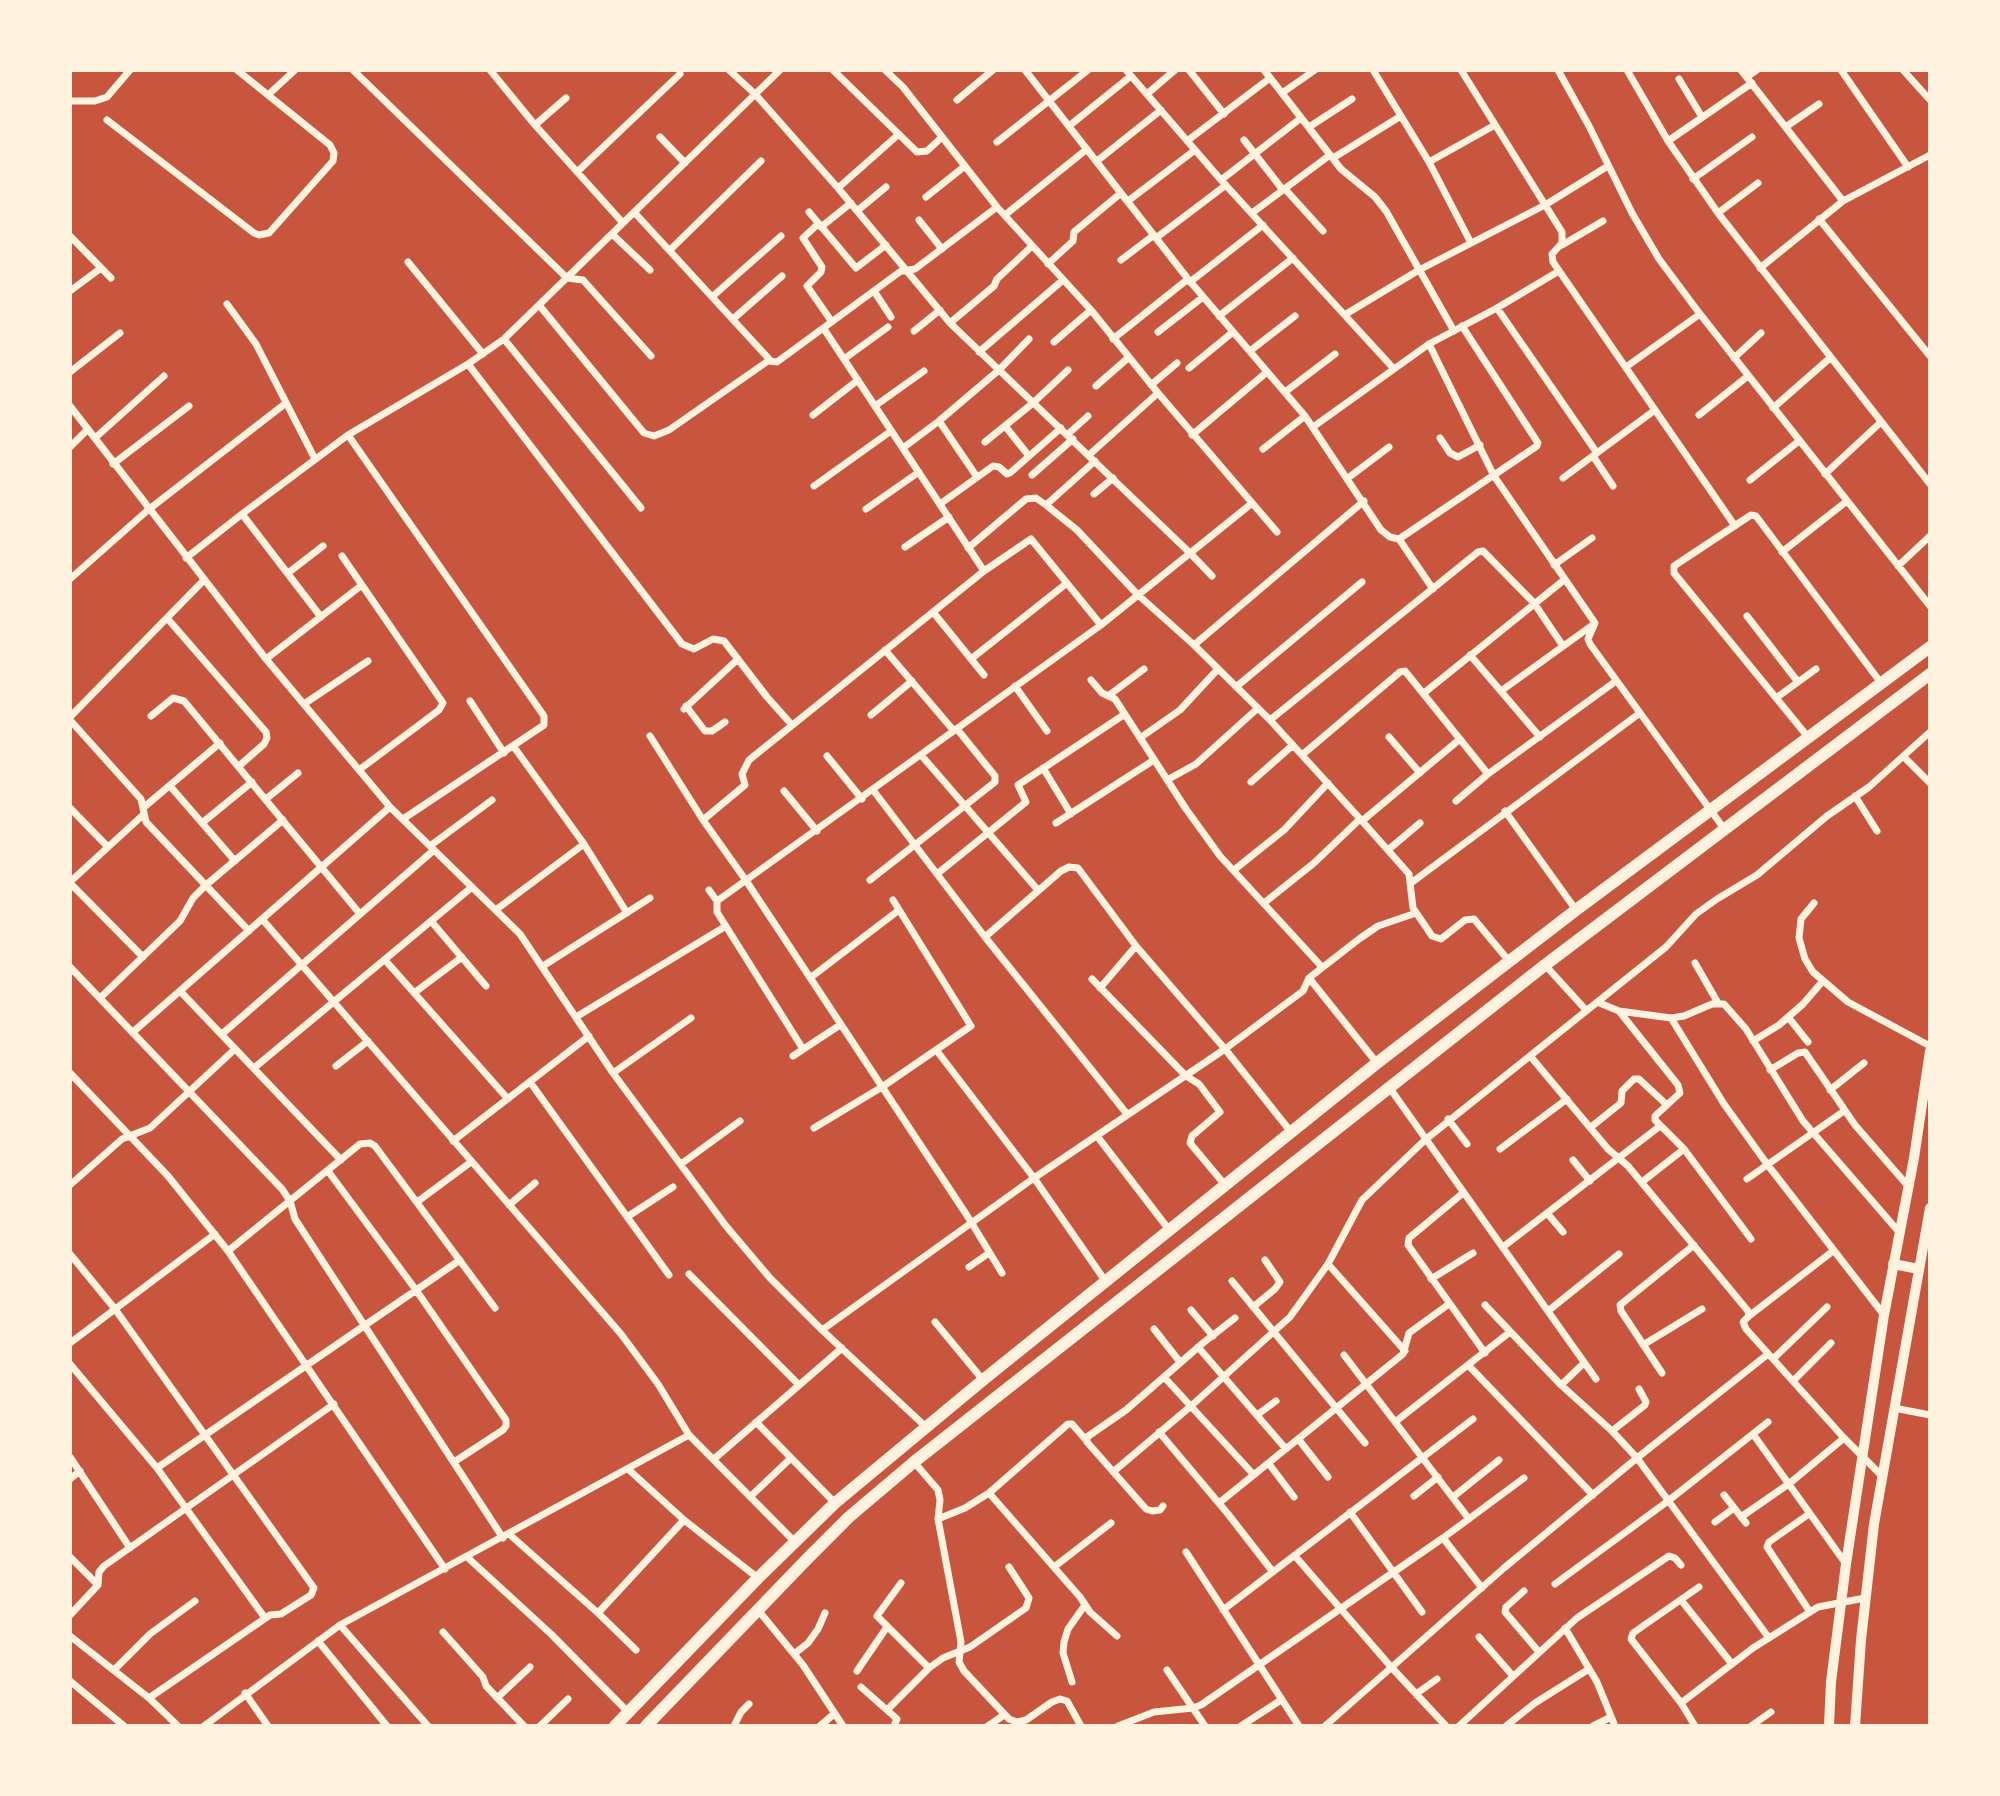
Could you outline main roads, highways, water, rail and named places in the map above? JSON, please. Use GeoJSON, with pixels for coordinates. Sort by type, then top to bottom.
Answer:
{"type":"FeatureCollection","features":[{"type":"Feature","properties":{"kind":"main road"},"geometry":{"type":"LineString","coordinates":[[615,1726],[758,1578],[835,1503],[983,1380],[1377,1063],[1710,809],[1930,647]]}},
{"type":"Feature","properties":{"kind":"main road"},"geometry":{"type":"LineString","coordinates":[[646,1726],[849,1517],[914,1462],[1545,965],[1930,674]]}},
{"type":"Feature","properties":{"kind":"main road"},"geometry":{"type":"LineString","coordinates":[[1758,775],[1773,794]]}}]}
